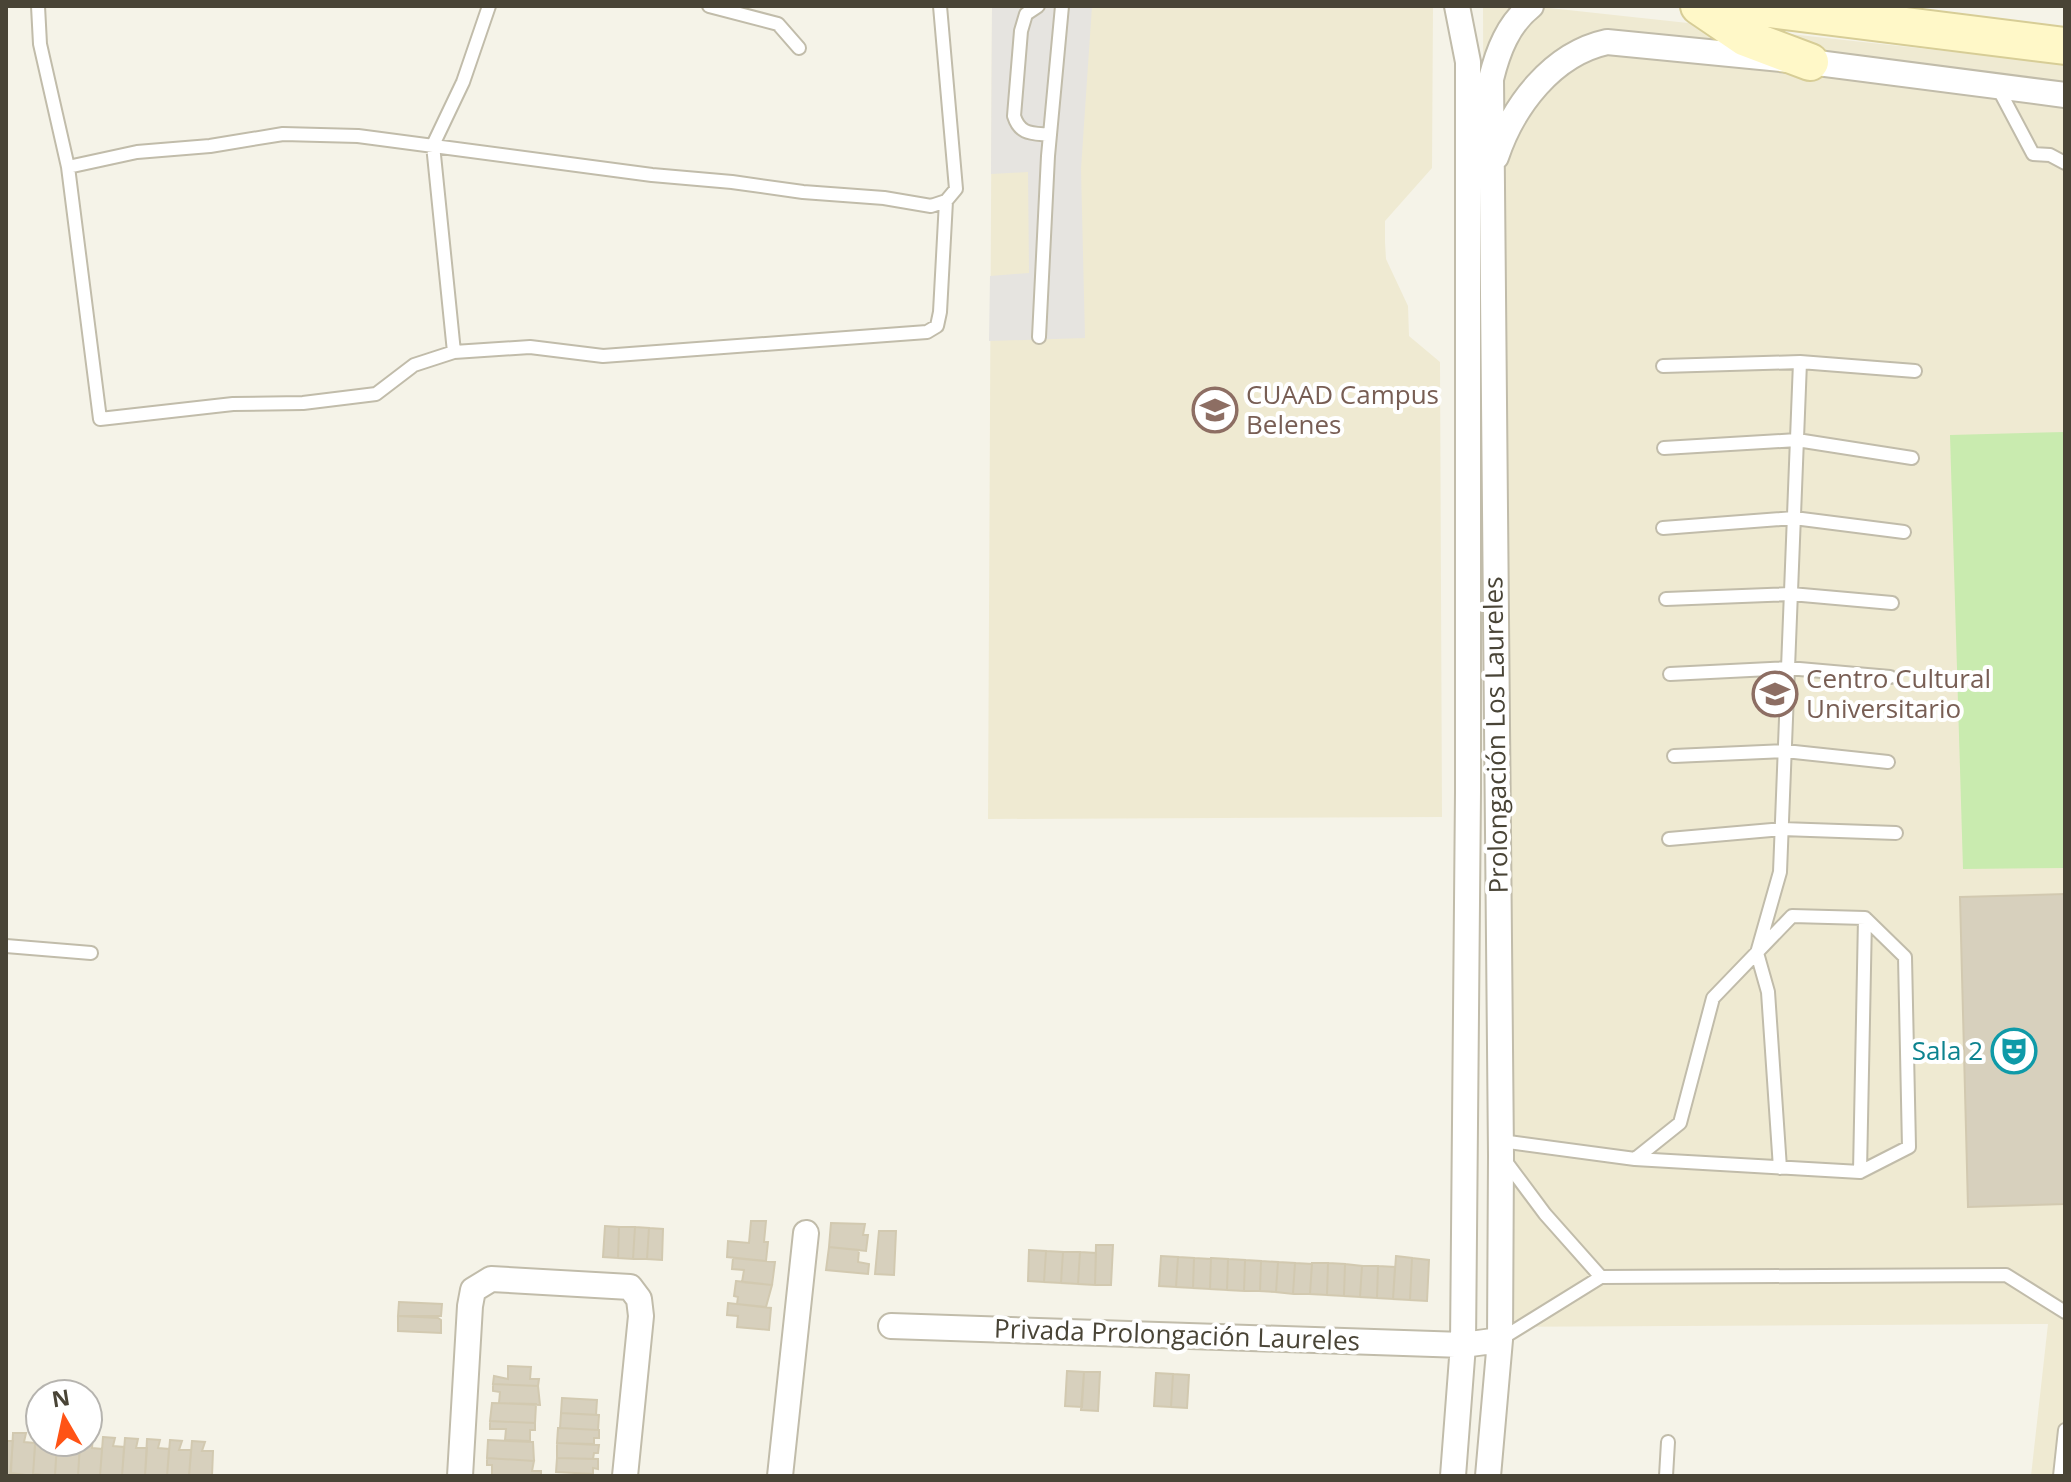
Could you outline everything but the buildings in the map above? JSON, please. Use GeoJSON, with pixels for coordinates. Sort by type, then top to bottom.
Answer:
{"type":"FeatureCollection","features":[{"type":"Feature","properties":{"kind":"main road"},"geometry":{"type":"LineString","coordinates":[[1699,6],[1746,38],[1810,62]]}},
{"type":"Feature","properties":{"kind":"main road"},"geometry":{"type":"LineString","coordinates":[[1746,6],[2065,46]]}},
{"type":"Feature","properties":{"kind":"street","name":"Prolongación Los Laureles"},"geometry":{"type":"LineString","coordinates":[[1457,6],[1479,98],[1491,175],[1501,1148],[1500,1340],[1488,1476]]}},
{"type":"Feature","properties":{"kind":"street","name":"Prolongación Los Laureles"},"geometry":{"type":"LineString","coordinates":[[1453,1476],[1463,1345],[1479,98],[1491,79],[1502,43],[1512,26],[1531,6]]}},
{"type":"Feature","properties":{"kind":"street"},"geometry":{"type":"LineString","coordinates":[[1491,175],[1506,133],[1529,95],[1576,52],[1607,42],[1810,62],[2065,95]]}},
{"type":"Feature","properties":{"kind":"street"},"geometry":{"type":"LineString","coordinates":[[1468,792],[1497,792]]}},
{"type":"Feature","properties":{"kind":"street"},"geometry":{"type":"LineString","coordinates":[[780,1476],[806,1233]]}},
{"type":"Feature","properties":{"kind":"street"},"geometry":{"type":"LineString","coordinates":[[460,1476],[470,1306],[473,1290],[491,1279],[630,1287],[639,1299],[641,1316],[625,1476]]}},
{"type":"Feature","properties":{"kind":"street","name":"Privada Prolongación Laureles"},"geometry":{"type":"LineString","coordinates":[[891,1326],[1463,1345],[1500,1340]]}},
{"type":"Feature","properties":{"kind":"lane"},"geometry":{"type":"LineString","coordinates":[[38,6],[40,44],[68,167],[100,419],[233,404],[303,403],[376,394],[414,365],[454,352],[530,347],[603,356],[927,332],[937,326],[940,312],[946,201]]}},
{"type":"Feature","properties":{"kind":"lane"},"geometry":{"type":"LineString","coordinates":[[454,352],[433,145],[463,82],[489,6]]}},
{"type":"Feature","properties":{"kind":"lane"},"geometry":{"type":"LineString","coordinates":[[709,6],[778,24],[799,48]]}},
{"type":"Feature","properties":{"kind":"lane"},"geometry":{"type":"LineString","coordinates":[[68,167],[137,152],[210,146],[283,134],[358,136],[652,175],[884,198],[931,206],[946,201],[956,189],[940,6]]}},
{"type":"Feature","properties":{"kind":"lane"},"geometry":{"type":"LineString","coordinates":[[1038,6],[1026,14],[1021,31],[1014,116],[1025,133],[1050,135]]}},
{"type":"Feature","properties":{"kind":"lane"},"geometry":{"type":"LineString","coordinates":[[1039,337],[1050,135],[1062,6]]}},
{"type":"Feature","properties":{"kind":"lane"},"geometry":{"type":"LineString","coordinates":[[1998,87],[2033,154],[2050,155],[2065,163]]}},
{"type":"Feature","properties":{"kind":"lane"},"geometry":{"type":"LineString","coordinates":[[1663,366],[1800,362],[1915,371]]}},
{"type":"Feature","properties":{"kind":"lane"},"geometry":{"type":"LineString","coordinates":[[1780,1168],[1768,992],[1757,953],[1780,872],[1800,362]]}},
{"type":"Feature","properties":{"kind":"lane"},"geometry":{"type":"LineString","coordinates":[[1664,448],[1797,440],[1912,458]]}},
{"type":"Feature","properties":{"kind":"lane"},"geometry":{"type":"LineString","coordinates":[[1663,528],[1794,518],[1904,532]]}},
{"type":"Feature","properties":{"kind":"lane"},"geometry":{"type":"LineString","coordinates":[[1666,599],[1791,594],[1892,603]]}},
{"type":"Feature","properties":{"kind":"lane"},"geometry":{"type":"LineString","coordinates":[[1670,674],[1788,668],[1890,677]]}},
{"type":"Feature","properties":{"kind":"lane"},"geometry":{"type":"LineString","coordinates":[[1674,756],[1785,751],[1888,762]]}},
{"type":"Feature","properties":{"kind":"lane"},"geometry":{"type":"LineString","coordinates":[[1669,839],[1782,829],[1896,833]]}},
{"type":"Feature","properties":{"kind":"lane"},"geometry":{"type":"LineString","coordinates":[[1501,1148],[1635,1159],[1860,1172],[1909,1147],[1905,957],[1865,918],[1792,916],[1713,998],[1680,1123],[1635,1159]]}},
{"type":"Feature","properties":{"kind":"lane"},"geometry":{"type":"LineString","coordinates":[[1860,1172],[1865,918]]}},
{"type":"Feature","properties":{"kind":"lane"},"geometry":{"type":"LineString","coordinates":[[6,946],[91,953]]}},
{"type":"Feature","properties":{"kind":"lane"},"geometry":{"type":"LineString","coordinates":[[1501,1148],[1545,1214],[1601,1277]]}},
{"type":"Feature","properties":{"kind":"lane"},"geometry":{"type":"LineString","coordinates":[[1500,1340],[1601,1277],[2006,1275],[2065,1312]]}},
{"type":"Feature","properties":{"kind":"lane"},"geometry":{"type":"LineString","coordinates":[[2060,1476],[2065,1430]]}},
{"type":"Feature","properties":{"kind":"lane"},"geometry":{"type":"LineString","coordinates":[[1666,1476],[1668,1442]]}},
{"type":"Feature","properties":{"kind":"shaded area","name":"CUAAD Campus Belenes"},"geometry":{"type":"Polygon","coordinates":[[[992,6],[1433,6],[1432,168],[1385,221],[1385,242],[1386,259],[1408,306],[1409,336],[1440,362],[1442,817],[988,819],[992,6]]]}},
{"type":"Feature","properties":{"kind":"shaded area"},"geometry":{"type":"Polygon","coordinates":[[[992,6],[1092,6],[1081,169],[1085,338],[989,341],[990,276],[1029,273],[1028,172],[991,174],[992,6]]]}},
{"type":"Feature","properties":{"kind":"shaded area","name":"Centro Cultural Universitario"},"geometry":{"type":"Polygon","coordinates":[[[1483,6],[1531,6],[2065,64],[2065,1476],[2031,1476],[2048,1324],[1488,1327],[1483,6]]]}},
{"type":"Feature","properties":{"kind":"green space"},"geometry":{"type":"Polygon","coordinates":[[[2065,432],[2065,868],[1963,869],[1950,435],[2065,432]]]}},
{"type":"Feature","properties":{"kind":"place","name":"CUAAD Campus Belenes"},"geometry":{"type":"Point","coordinates":[1215,410]}},
{"type":"Feature","properties":{"kind":"place","name":"Centro Cultural Universitario"},"geometry":{"type":"Point","coordinates":[1775,694]}},
{"type":"Feature","properties":{"kind":"place","name":"Sala 2"},"geometry":{"type":"Point","coordinates":[2014,1051]}}]}
